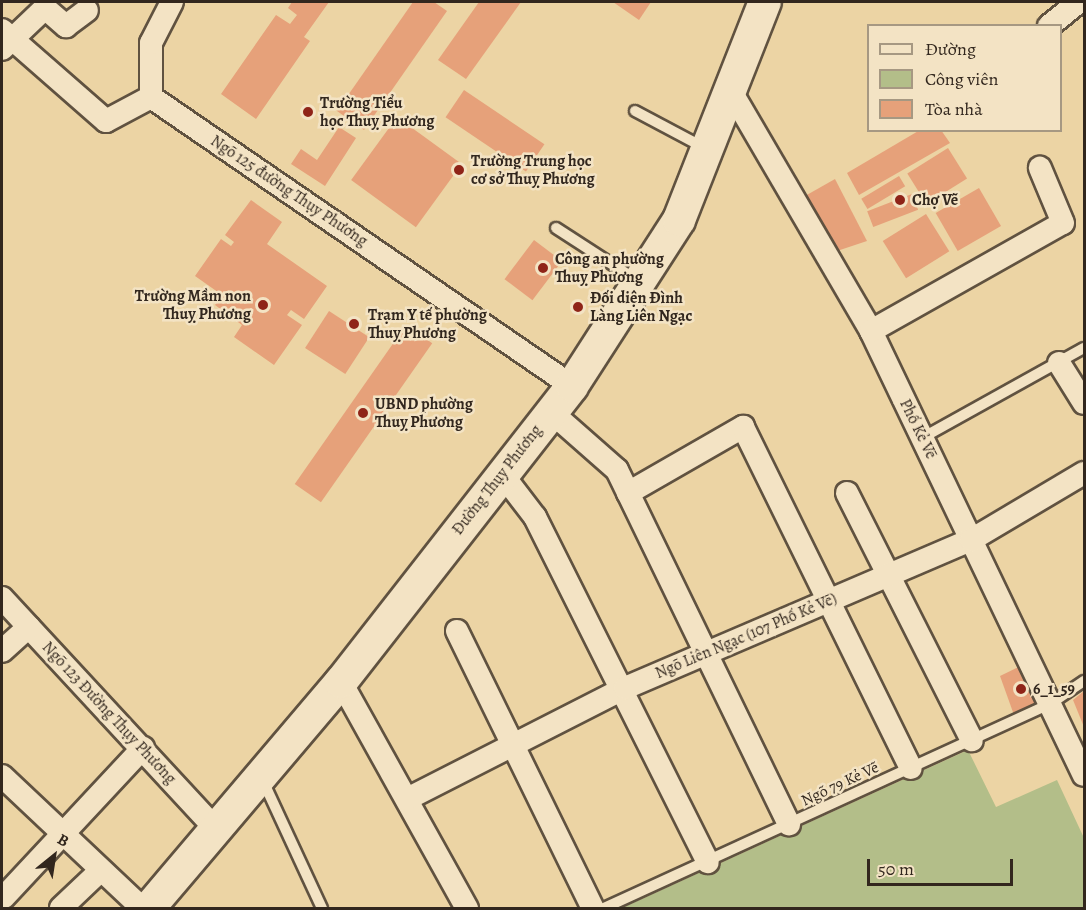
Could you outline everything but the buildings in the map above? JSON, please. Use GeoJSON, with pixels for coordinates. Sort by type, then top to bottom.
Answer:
{"type":"FeatureCollection","features":[{"type":"Feature","properties":{"kind":"main road","name":"Đường Thụy Phương"},"geometry":{"type":"LineString","coordinates":[[149,909],[215,828],[341,682],[550,411],[572,386],[679,220],[732,93],[765,2]]}},
{"type":"Feature","properties":{"kind":"street"},"geometry":{"type":"LineString","coordinates":[[87,10],[66,26],[45,8],[5,40],[106,121],[151,97],[151,43],[172,2]]}},
{"type":"Feature","properties":{"kind":"street"},"geometry":{"type":"LineString","coordinates":[[1052,24],[1079,2]]}},
{"type":"Feature","properties":{"kind":"street","name":"Phố Kẻ Vẽ"},"geometry":{"type":"LineString","coordinates":[[732,93],[871,331],[1084,775]]}},
{"type":"Feature","properties":{"kind":"street","name":"Ngõ 125 đường Thụy Phương"},"geometry":{"type":"LineString","coordinates":[[151,97],[572,386]]}},
{"type":"Feature","properties":{"kind":"street"},"geometry":{"type":"LineString","coordinates":[[871,331],[1063,223],[1040,168]]}},
{"type":"Feature","properties":{"kind":"street"},"geometry":{"type":"LineString","coordinates":[[1059,363],[1084,403]]}},
{"type":"Feature","properties":{"kind":"street"},"geometry":{"type":"LineString","coordinates":[[550,411],[617,470],[703,655],[789,824]]}},
{"type":"Feature","properties":{"kind":"street"},"geometry":{"type":"LineString","coordinates":[[627,493],[743,427],[911,768]]}},
{"type":"Feature","properties":{"kind":"street","name":"Ngõ Liên Ngạc (107 Phố Kẻ Vẽ)"},"geometry":{"type":"LineString","coordinates":[[407,799],[625,688],[971,540],[1084,473]]}},
{"type":"Feature","properties":{"kind":"street"},"geometry":{"type":"LineString","coordinates":[[501,474],[535,517],[625,688],[708,862]]}},
{"type":"Feature","properties":{"kind":"street"},"geometry":{"type":"LineString","coordinates":[[848,493],[972,740]]}},
{"type":"Feature","properties":{"kind":"street","name":"Ngõ 123 Đường Thụy Phương"},"geometry":{"type":"LineString","coordinates":[[2,598],[215,828]]}},
{"type":"Feature","properties":{"kind":"street"},"geometry":{"type":"LineString","coordinates":[[2,651],[28,627]]}},
{"type":"Feature","properties":{"kind":"street"},"geometry":{"type":"LineString","coordinates":[[457,631],[593,909]]}},
{"type":"Feature","properties":{"kind":"street"},"geometry":{"type":"LineString","coordinates":[[341,682],[467,909]]}},
{"type":"Feature","properties":{"kind":"street"},"geometry":{"type":"LineString","coordinates":[[4,897],[65,836],[143,748]]}},
{"type":"Feature","properties":{"kind":"street"},"geometry":{"type":"LineString","coordinates":[[2,776],[142,909]]}},
{"type":"Feature","properties":{"kind":"street"},"geometry":{"type":"LineString","coordinates":[[61,909],[101,870]]}},
{"type":"Feature","properties":{"kind":"lane"},"geometry":{"type":"LineString","coordinates":[[635,111],[708,150]]}},
{"type":"Feature","properties":{"kind":"lane"},"geometry":{"type":"LineString","coordinates":[[556,228],[641,282]]}},
{"type":"Feature","properties":{"kind":"lane"},"geometry":{"type":"LineString","coordinates":[[922,438],[1084,348]]}},
{"type":"Feature","properties":{"kind":"lane","name":"Ngõ 79 Kẻ Vẽ"},"geometry":{"type":"LineString","coordinates":[[604,909],[1050,704],[1084,681]]}},
{"type":"Feature","properties":{"kind":"lane"},"geometry":{"type":"LineString","coordinates":[[261,776],[322,909]]}},
{"type":"Feature","properties":{"kind":"green space"},"geometry":{"type":"Polygon","coordinates":[[[968,750],[996,807],[1057,780],[1084,838],[1084,908],[622,908],[968,750]]]}},
{"type":"Feature","properties":{"kind":"place","name":"Trường Tiểu học Thuỵ Phương"},"geometry":{"type":"Point","coordinates":[308,112]}},
{"type":"Feature","properties":{"kind":"place","name":"Trường Trung học cơ sở Thuỵ Phương"},"geometry":{"type":"Point","coordinates":[459,170]}},
{"type":"Feature","properties":{"kind":"place","name":"Chợ Vẽ"},"geometry":{"type":"Point","coordinates":[900,200]}},
{"type":"Feature","properties":{"kind":"place","name":"Công an phường Thuỵ Phương"},"geometry":{"type":"Point","coordinates":[543,268]}},
{"type":"Feature","properties":{"kind":"place","name":"Trường Mầm non Thuỵ Phương"},"geometry":{"type":"Point","coordinates":[263,305]}},
{"type":"Feature","properties":{"kind":"place","name":"Đối diện Đình Làng Liên Ngạc"},"geometry":{"type":"Point","coordinates":[578,307]}},
{"type":"Feature","properties":{"kind":"place","name":"Trạm Y tế phường Thuỵ Phương"},"geometry":{"type":"Point","coordinates":[354,324]}},
{"type":"Feature","properties":{"kind":"place","name":"UBND phường Thuỵ Phương"},"geometry":{"type":"Point","coordinates":[363,413]}},
{"type":"Feature","properties":{"kind":"place","name":"6_1_59"},"geometry":{"type":"Point","coordinates":[1021,689]}}]}
